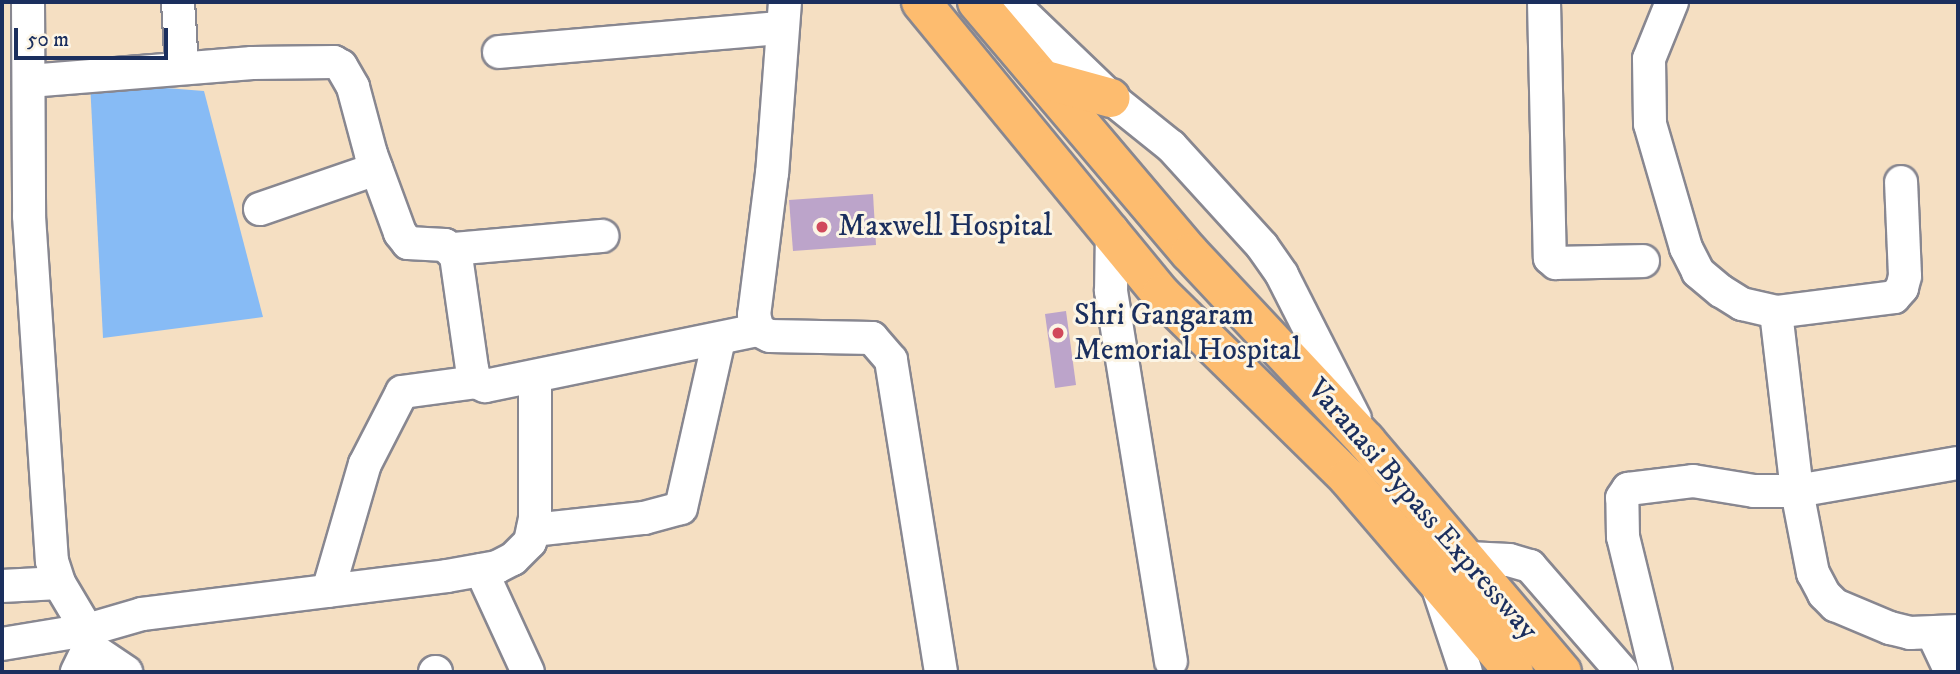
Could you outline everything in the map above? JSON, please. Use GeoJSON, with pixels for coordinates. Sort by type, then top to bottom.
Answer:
{"type":"FeatureCollection","features":[{"type":"Feature","properties":{"kind":"highway","name":"Varanasi Bypass Expressway"},"geometry":{"type":"LineString","coordinates":[[921,2],[1112,230],[1161,293],[1348,478],[1433,573],[1514,672]]}},
{"type":"Feature","properties":{"kind":"highway","name":"Varanasi Bypass Expressway"},"geometry":{"type":"LineString","coordinates":[[977,2],[1046,80],[1190,253],[1366,441],[1562,672]]}},
{"type":"Feature","properties":{"kind":"highway"},"geometry":{"type":"LineString","coordinates":[[1046,80],[1111,98]]}},
{"type":"Feature","properties":{"kind":"street"},"geometry":{"type":"LineString","coordinates":[[28,2],[29,216],[52,561],[84,650]]}},
{"type":"Feature","properties":{"kind":"street"},"geometry":{"type":"LineString","coordinates":[[178,2],[183,68]]}},
{"type":"Feature","properties":{"kind":"street"},"geometry":{"type":"LineString","coordinates":[[1011,2],[1111,98],[1171,146],[1262,246],[1282,275],[1366,441]]}},
{"type":"Feature","properties":{"kind":"street"},"geometry":{"type":"LineString","coordinates":[[1544,2],[1550,258],[1556,263],[1643,261]]}},
{"type":"Feature","properties":{"kind":"street"},"geometry":{"type":"LineString","coordinates":[[1672,2],[1648,60],[1648,97],[1654,144],[1686,247],[1698,272],[1721,291],[1742,304],[1776,312],[1882,302],[1902,288],[1901,182]]}},
{"type":"Feature","properties":{"kind":"street"},"geometry":{"type":"LineString","coordinates":[[499,52],[783,15],[772,173],[754,315],[758,330]]}},
{"type":"Feature","properties":{"kind":"street"},"geometry":{"type":"LineString","coordinates":[[29,80],[183,68],[334,62],[347,72],[376,169],[408,243],[453,248],[603,236]]}},
{"type":"Feature","properties":{"kind":"street"},"geometry":{"type":"LineString","coordinates":[[260,209],[376,169]]}},
{"type":"Feature","properties":{"kind":"street"},"geometry":{"type":"LineString","coordinates":[[1112,230],[1111,292],[1171,661]]}},
{"type":"Feature","properties":{"kind":"street"},"geometry":{"type":"LineString","coordinates":[[453,248],[476,382]]}},
{"type":"Feature","properties":{"kind":"street"},"geometry":{"type":"LineString","coordinates":[[1776,312],[1797,491],[1813,573],[1824,594],[1835,605],[1890,628],[1946,632],[1951,672]]}},
{"type":"Feature","properties":{"kind":"street"},"geometry":{"type":"LineString","coordinates":[[328,591],[365,464],[402,393],[476,382],[485,386],[535,379],[758,330],[770,336],[872,338],[891,360],[941,672]]}},
{"type":"Feature","properties":{"kind":"street"},"geometry":{"type":"LineString","coordinates":[[533,530],[644,518],[681,508],[687,499],[698,421],[719,339]]}},
{"type":"Feature","properties":{"kind":"street"},"geometry":{"type":"LineString","coordinates":[[84,650],[142,614],[481,570],[513,559],[530,542],[533,530],[535,379]]}},
{"type":"Feature","properties":{"kind":"street"},"geometry":{"type":"LineString","coordinates":[[1656,672],[1623,537],[1622,498],[1628,489],[1693,481],[1754,491],[1797,491],[1958,463]]}},
{"type":"Feature","properties":{"kind":"street"},"geometry":{"type":"LineString","coordinates":[[1468,558],[1509,560],[1530,566],[1545,578],[1622,672]]}},
{"type":"Feature","properties":{"kind":"street"},"geometry":{"type":"LineString","coordinates":[[481,570],[528,672]]}},
{"type":"Feature","properties":{"kind":"street"},"geometry":{"type":"LineString","coordinates":[[1433,573],[1466,672]]}},
{"type":"Feature","properties":{"kind":"street"},"geometry":{"type":"LineString","coordinates":[[2,586],[58,583]]}},
{"type":"Feature","properties":{"kind":"street"},"geometry":{"type":"LineString","coordinates":[[2,644],[84,650],[126,672]]}},
{"type":"Feature","properties":{"kind":"water"},"geometry":{"type":"Polygon","coordinates":[[[90,82],[204,91],[263,317],[103,338],[90,82]]]}},
{"type":"Feature","properties":{"kind":"building"},"geometry":{"type":"Polygon","coordinates":[[[873,194],[876,245],[793,251],[789,200],[873,194]]]}},
{"type":"Feature","properties":{"kind":"building"},"geometry":{"type":"Polygon","coordinates":[[[1066,311],[1076,385],[1055,388],[1045,314],[1066,311]]]}},
{"type":"Feature","properties":{"kind":"place","name":"Maxwell Hospital"},"geometry":{"type":"Point","coordinates":[822,227]}},
{"type":"Feature","properties":{"kind":"place","name":"Shri Gangaram Memorial Hospital"},"geometry":{"type":"Point","coordinates":[1058,333]}}]}
